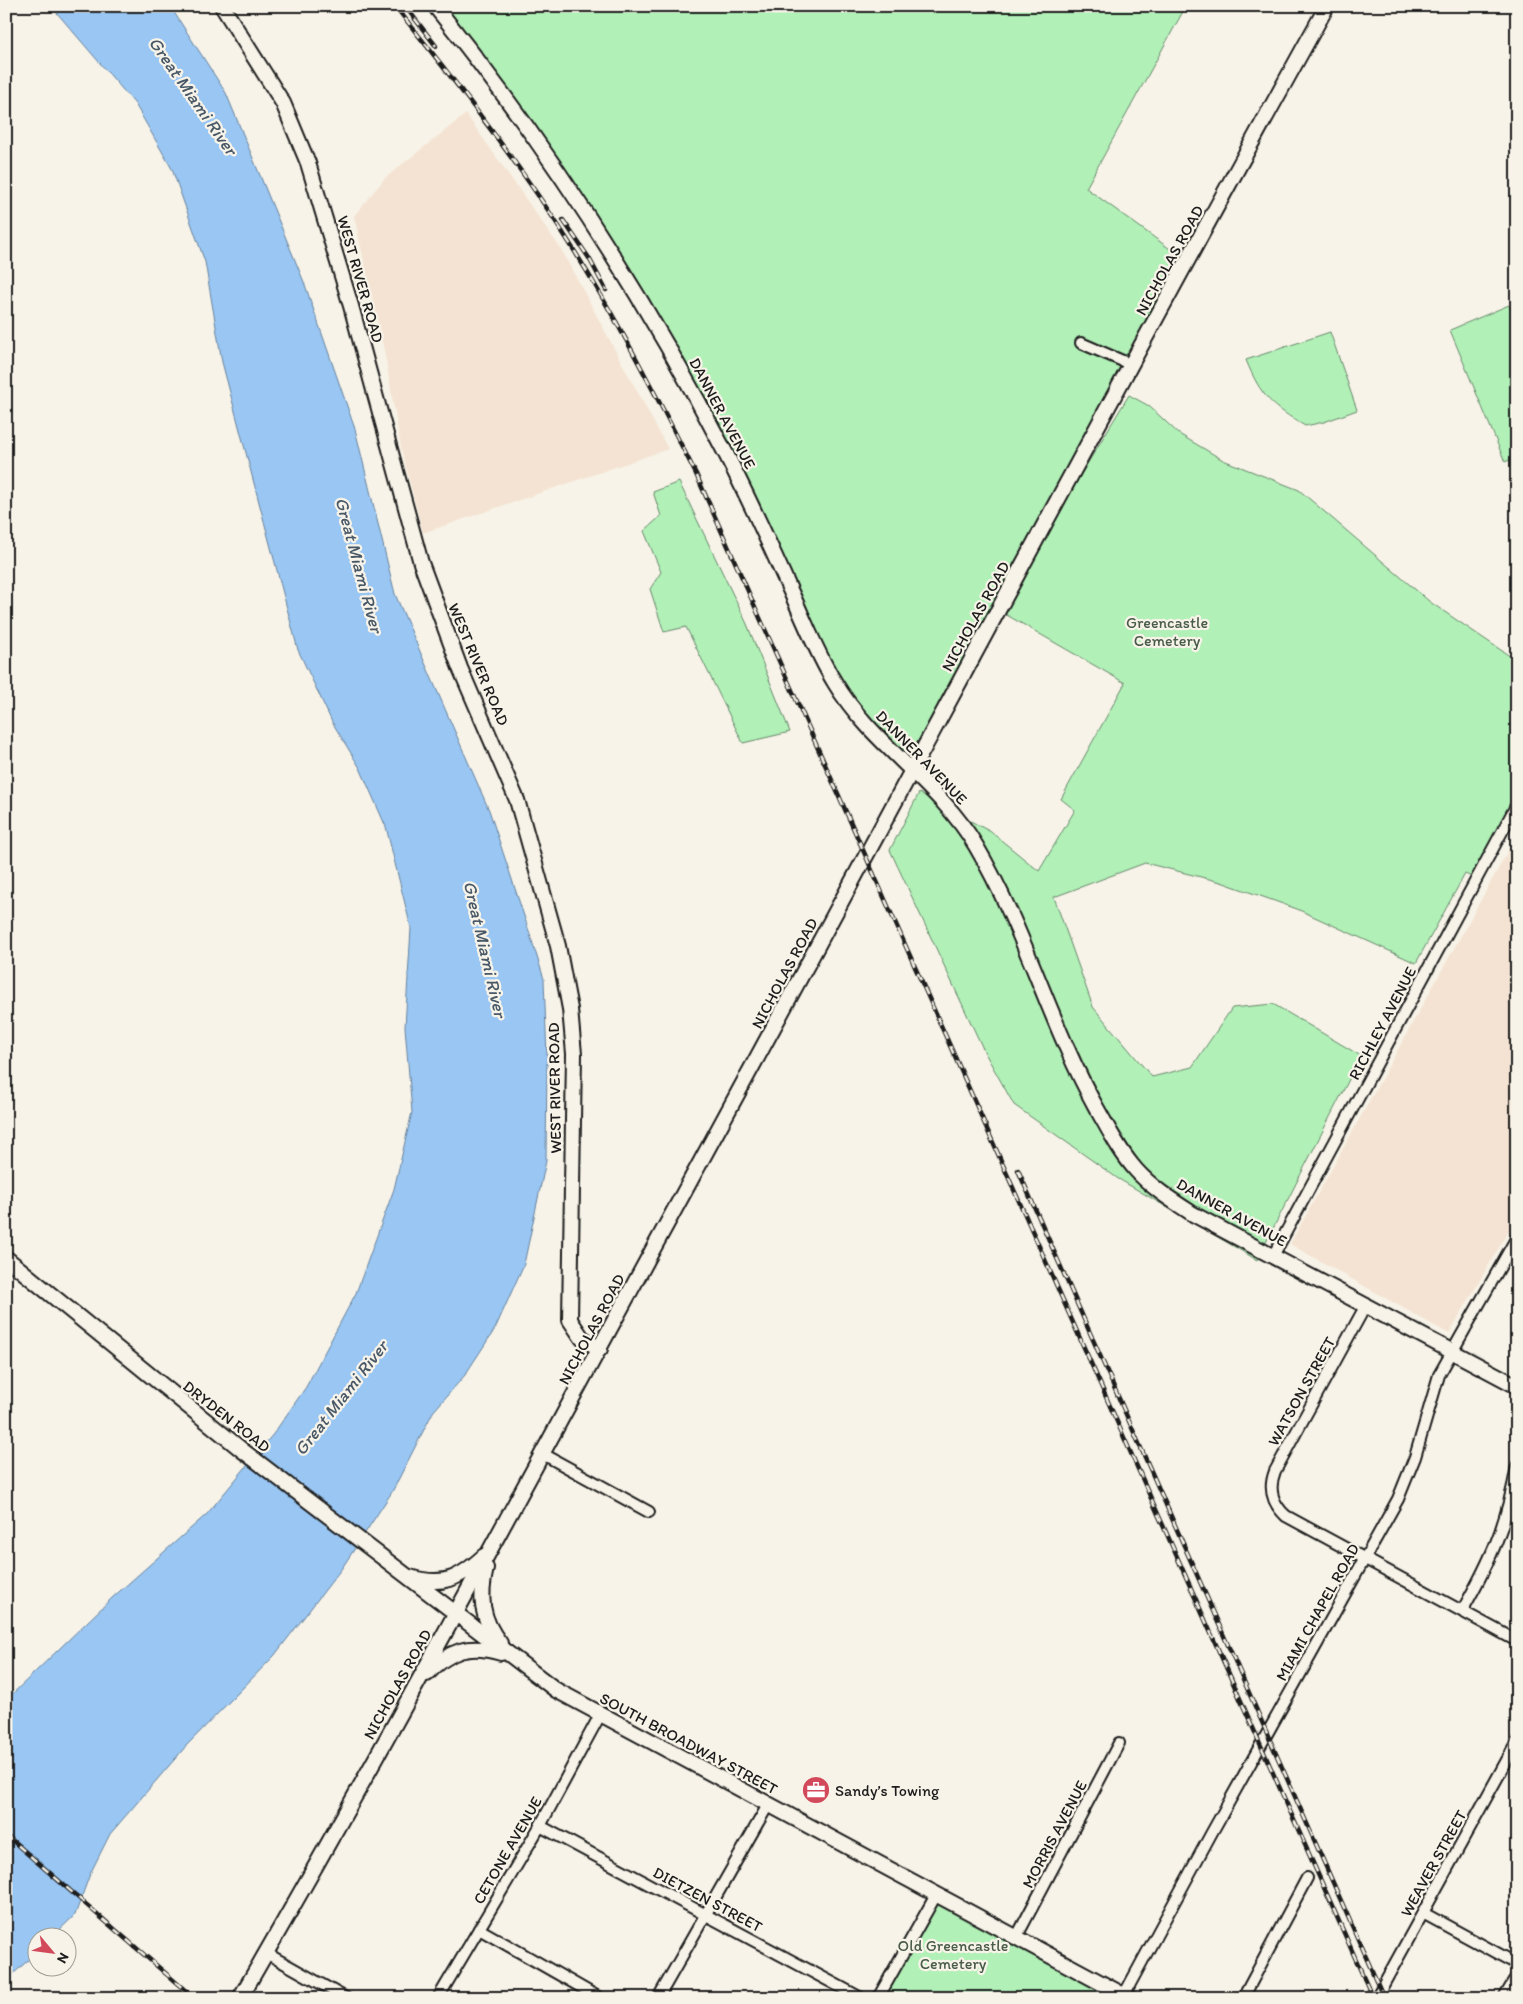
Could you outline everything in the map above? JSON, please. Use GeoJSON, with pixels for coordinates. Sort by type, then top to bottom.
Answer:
{"type":"FeatureCollection","features":[{"type":"Feature","properties":{"kind":"street","name":"WEST RIVER ROAD"},"geometry":{"type":"LineString","coordinates":[[222,6],[275,88],[302,148],[351,306],[421,563],[460,668],[517,800],[532,849],[564,972],[573,1038],[570,1320],[582,1338],[600,1349]]}},
{"type":"Feature","properties":{"kind":"street","name":"DANNER AVENUE"},"geometry":{"type":"LineString","coordinates":[[435,6],[517,113],[618,263],[724,449],[836,686],[868,728],[912,768],[959,820],[990,870],[1071,1058],[1109,1131],[1130,1162],[1154,1187],[1180,1205],[1517,1386]]}},
{"type":"Feature","properties":{"kind":"street","name":"NICHOLAS ROAD"},"geometry":{"type":"LineString","coordinates":[[240,1998],[543,1454],[912,768],[1327,6]]}},
{"type":"Feature","properties":{"kind":"street"},"geometry":{"type":"LineString","coordinates":[[1081,342],[1132,365]]}},
{"type":"Feature","properties":{"kind":"street","name":"RICHLEY AVENUE"},"geometry":{"type":"LineString","coordinates":[[1273,1256],[1517,804]]}},
{"type":"Feature","properties":{"kind":"street","name":"MIAMI CHAPEL ROAD"},"geometry":{"type":"LineString","coordinates":[[1127,1996],[1211,1834],[1398,1499],[1410,1472],[1434,1386],[1517,1237]]}},
{"type":"Feature","properties":{"kind":"street","name":"DRYDEN ROAD"},"geometry":{"type":"LineString","coordinates":[[6,1258],[213,1428],[402,1575],[430,1588],[455,1615]]}},
{"type":"Feature","properties":{"kind":"street","name":"WATSON STREET"},"geometry":{"type":"LineString","coordinates":[[1364,1558],[1286,1516],[1279,1510],[1270,1485],[1275,1471],[1366,1305]]}},
{"type":"Feature","properties":{"kind":"street"},"geometry":{"type":"LineString","coordinates":[[543,1454],[649,1512]]}},
{"type":"Feature","properties":{"kind":"street"},"geometry":{"type":"LineString","coordinates":[[1462,1611],[1490,1561],[1502,1532],[1517,1466]]}},
{"type":"Feature","properties":{"kind":"street"},"geometry":{"type":"LineString","coordinates":[[430,1588],[457,1576],[474,1565],[490,1550]]}},
{"type":"Feature","properties":{"kind":"street"},"geometry":{"type":"LineString","coordinates":[[490,1550],[482,1587],[482,1610],[496,1638],[512,1657]]}},
{"type":"Feature","properties":{"kind":"street"},"geometry":{"type":"LineString","coordinates":[[1364,1558],[1517,1641]]}},
{"type":"Feature","properties":{"kind":"street","name":"SOUTH BROADWAY STREET"},"geometry":{"type":"LineString","coordinates":[[455,1615],[556,1690],[600,1715],[1127,1996]]}},
{"type":"Feature","properties":{"kind":"street"},"geometry":{"type":"LineString","coordinates":[[416,1685],[441,1662],[469,1647],[488,1649],[512,1657]]}},
{"type":"Feature","properties":{"kind":"street","name":"CETONE AVENUE"},"geometry":{"type":"LineString","coordinates":[[438,1998],[540,1826],[600,1715]]}},
{"type":"Feature","properties":{"kind":"street","name":"WEAVER STREET"},"geometry":{"type":"LineString","coordinates":[[1376,1998],[1517,1742]]}},
{"type":"Feature","properties":{"kind":"street","name":"MORRIS AVENUE"},"geometry":{"type":"LineString","coordinates":[[1016,1938],[1119,1743]]}},
{"type":"Feature","properties":{"kind":"street"},"geometry":{"type":"LineString","coordinates":[[658,1998],[768,1805]]}},
{"type":"Feature","properties":{"kind":"street","name":"DIETZEN STREET"},"geometry":{"type":"LineString","coordinates":[[540,1826],[861,1998]]}},
{"type":"Feature","properties":{"kind":"street"},"geometry":{"type":"LineString","coordinates":[[1243,1998],[1307,1878]]}},
{"type":"Feature","properties":{"kind":"street"},"geometry":{"type":"LineString","coordinates":[[878,1998],[936,1895]]}},
{"type":"Feature","properties":{"kind":"street"},"geometry":{"type":"LineString","coordinates":[[1423,1913],[1517,1964]]}},
{"type":"Feature","properties":{"kind":"street"},"geometry":{"type":"LineString","coordinates":[[478,1929],[600,1998]]}},
{"type":"Feature","properties":{"kind":"street"},"geometry":{"type":"LineString","coordinates":[[266,1953],[346,1998]]}},
{"type":"Feature","properties":{"kind":"street"},"geometry":{"type":"LineString","coordinates":[[1504,1998],[1517,1976]]}},
{"type":"Feature","properties":{"kind":"shaded area"},"geometry":{"type":"Polygon","coordinates":[[[466,114],[561,249],[668,449],[423,533],[401,448],[385,355],[354,216],[385,178],[466,114]]]}},
{"type":"Feature","properties":{"kind":"shaded area"},"geometry":{"type":"Polygon","coordinates":[[[1517,835],[1517,1216],[1449,1334],[1290,1244],[1517,835]]]}},
{"type":"Feature","properties":{"kind":"green space","name":"Greencastle Cemetery"},"geometry":{"type":"Polygon","coordinates":[[[435,6],[1186,6],[1086,188],[1188,262],[1066,499],[1129,395],[1149,406],[1179,434],[1223,460],[1299,490],[1430,602],[1517,661],[1517,804],[1477,879],[1465,874],[1416,963],[1297,909],[1221,882],[1145,863],[1054,897],[1093,1007],[1152,1077],[1192,1067],[1232,1008],[1273,1004],[1361,1056],[1257,1260],[1117,1178],[1014,1105],[985,1053],[890,850],[919,793],[991,832],[1039,871],[1075,810],[1061,799],[1125,683],[998,610],[912,769],[854,711],[751,504],[613,255],[435,6]]]}},
{"type":"Feature","properties":{"kind":"green space"},"geometry":{"type":"Polygon","coordinates":[[[1509,305],[1517,324],[1517,457],[1505,462],[1450,330],[1509,305]]]}},
{"type":"Feature","properties":{"kind":"green space"},"geometry":{"type":"Polygon","coordinates":[[[1330,332],[1357,410],[1324,422],[1305,426],[1269,399],[1251,373],[1246,360],[1330,332]]]}},
{"type":"Feature","properties":{"kind":"green space"},"geometry":{"type":"Polygon","coordinates":[[[679,482],[747,624],[790,732],[743,743],[686,627],[664,632],[650,589],[661,572],[644,531],[661,516],[653,492],[679,482]]]}},
{"type":"Feature","properties":{"kind":"green space","name":"Old Greencastle Cemetery"},"geometry":{"type":"Polygon","coordinates":[[[936,1895],[1129,1998],[878,1998],[936,1895]]]}},
{"type":"Feature","properties":{"kind":"water","name":"Great Miami River"},"geometry":{"type":"Polygon","coordinates":[[[51,6],[170,6],[226,93],[304,282],[355,429],[395,594],[489,810],[544,979],[547,1058],[546,1161],[524,1264],[495,1329],[465,1375],[433,1412],[392,1492],[342,1568],[274,1656],[187,1745],[110,1834],[90,1874],[75,1915],[63,1926],[28,1926],[28,1960],[11,1976],[6,1977],[6,1700],[112,1598],[207,1514],[274,1433],[306,1387],[356,1293],[394,1189],[412,1112],[405,1027],[411,928],[386,827],[360,768],[332,722],[298,650],[222,362],[205,262],[172,169],[135,104],[51,6]]]}},
{"type":"Feature","properties":{"kind":"railway"},"geometry":{"type":"LineString","coordinates":[[395,6],[479,114],[558,225],[613,317],[696,474],[1373,1998]]}},
{"type":"Feature","properties":{"kind":"railway"},"geometry":{"type":"LineString","coordinates":[[405,6],[436,46]]}},
{"type":"Feature","properties":{"kind":"railway"},"geometry":{"type":"LineString","coordinates":[[563,220],[589,258],[606,290]]}},
{"type":"Feature","properties":{"kind":"railway"},"geometry":{"type":"LineString","coordinates":[[1018,1170],[1384,1998]]}},
{"type":"Feature","properties":{"kind":"railway"},"geometry":{"type":"LineString","coordinates":[[6,1835],[194,1998]]}},
{"type":"Feature","properties":{"kind":"place","name":"Sandy’s Towing"},"geometry":{"type":"Point","coordinates":[816,1790]}}]}
